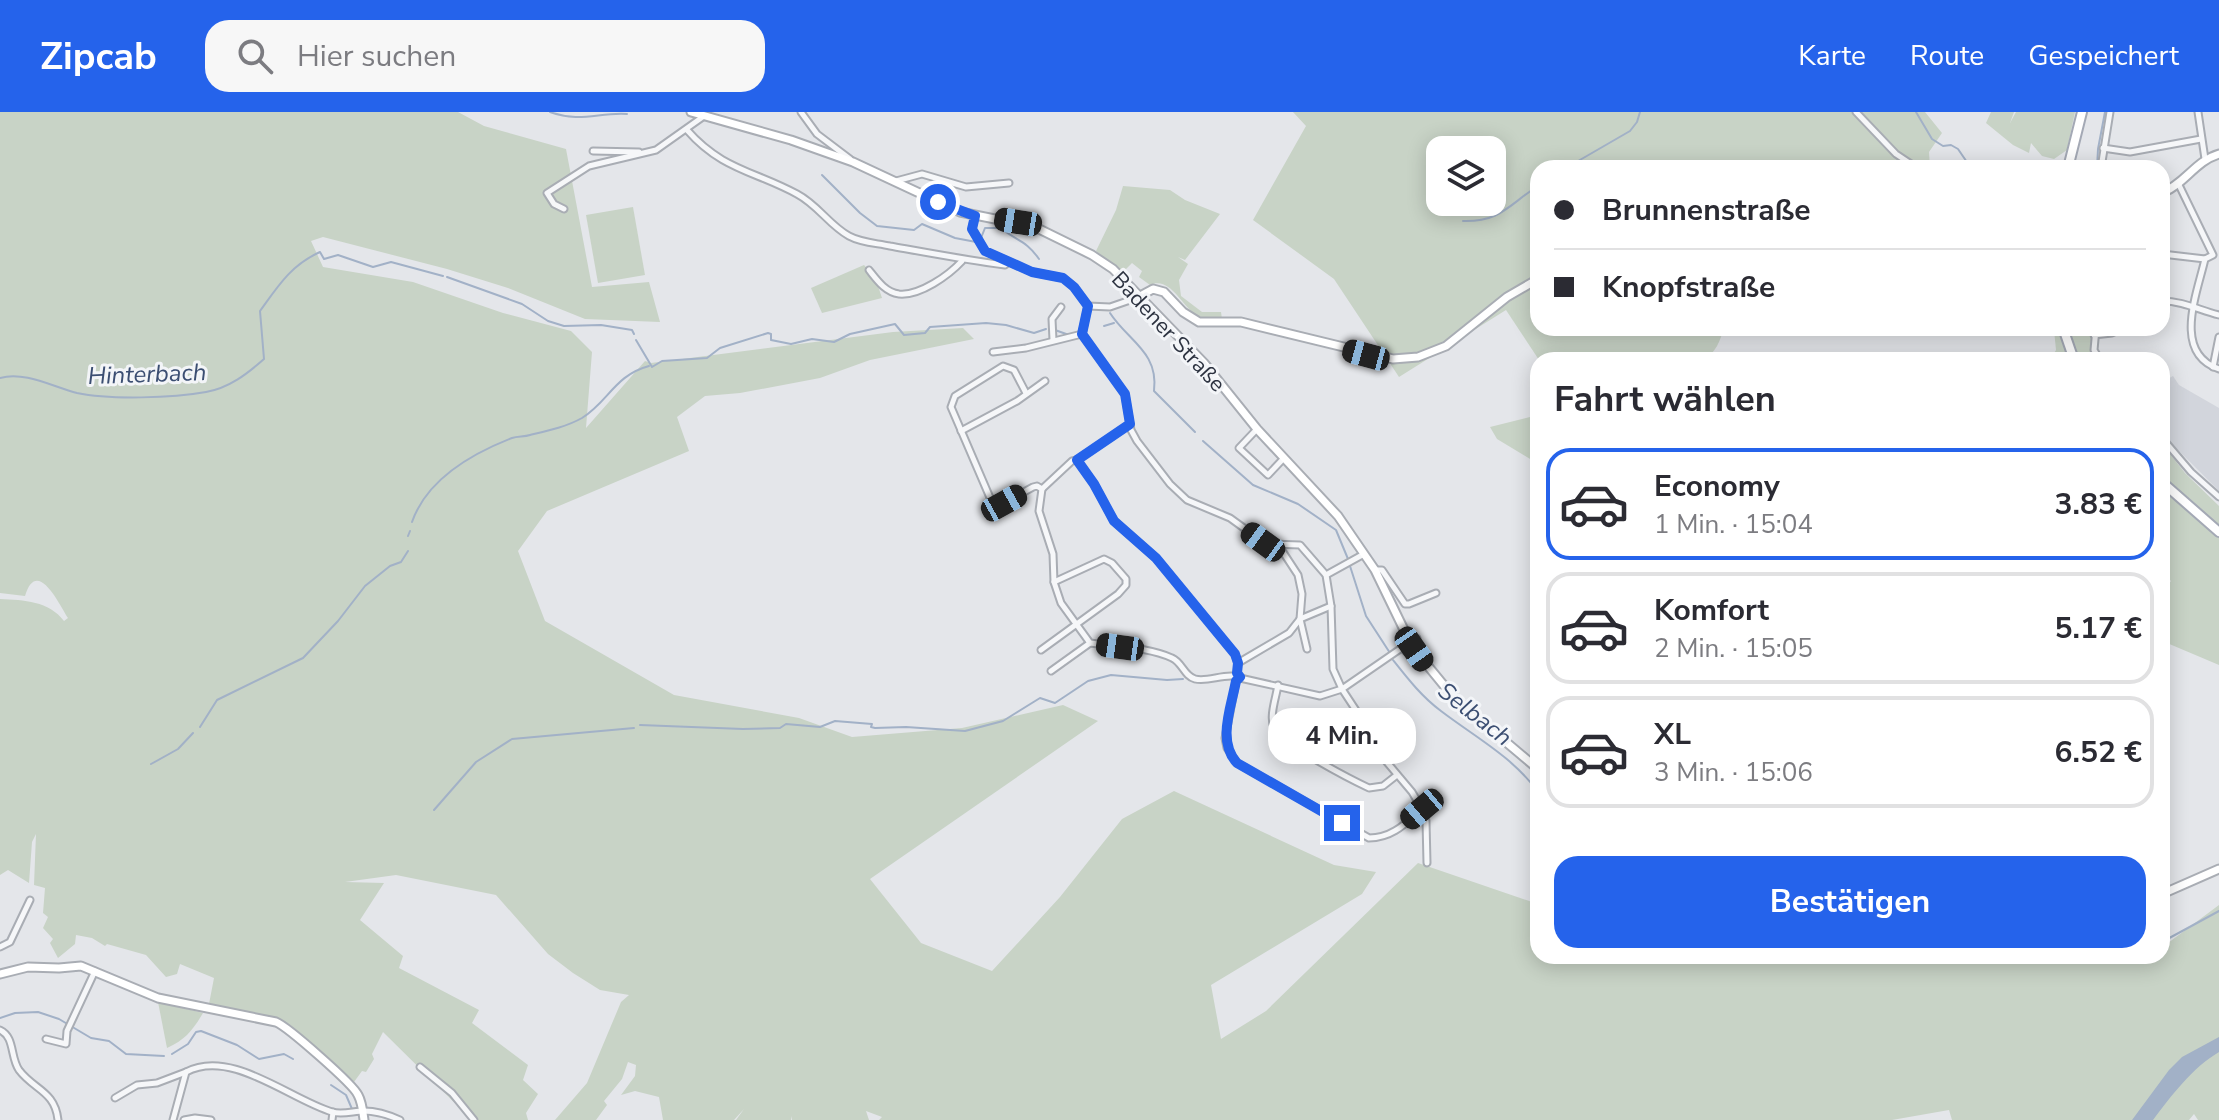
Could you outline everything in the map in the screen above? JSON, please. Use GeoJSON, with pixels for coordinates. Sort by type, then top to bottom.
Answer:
{"type":"FeatureCollection","features":[{"type":"Feature","properties":{"kind":"main road","name":"Badener Straße"},"geometry":{"type":"LineString","coordinates":[[691,112],[718,116],[853,162],[960,212],[1018,222],[1051,234],[1113,269],[1204,363],[1257,429],[1330,507],[1375,570],[1407,636]]}},
{"type":"Feature","properties":{"kind":"main road"},"geometry":{"type":"LineString","coordinates":[[2070,160],[2082,112]]}},
{"type":"Feature","properties":{"kind":"main road"},"geometry":{"type":"LineString","coordinates":[[2170,189],[2179,185],[2205,159],[2219,154]]}},
{"type":"Feature","properties":{"kind":"main road"},"geometry":{"type":"LineString","coordinates":[[1140,296],[1150,290],[1159,291],[1199,322],[1241,322],[1381,358],[1407,359],[1446,346],[1507,297],[1530,284]]}},
{"type":"Feature","properties":{"kind":"main road"},"geometry":{"type":"LineString","coordinates":[[2170,489],[2219,532]]}},
{"type":"Feature","properties":{"kind":"main road"},"geometry":{"type":"LineString","coordinates":[[1407,636],[1416,639],[1414,649],[1410,651],[1403,647],[1402,640],[1407,636]]}},
{"type":"Feature","properties":{"kind":"main road"},"geometry":{"type":"LineString","coordinates":[[1414,649],[1455,699],[1530,762]]}},
{"type":"Feature","properties":{"kind":"main road"},"geometry":{"type":"LineString","coordinates":[[2170,890],[2219,869]]}},
{"type":"Feature","properties":{"kind":"main road"},"geometry":{"type":"LineString","coordinates":[[0,974],[28,967],[81,966],[158,998],[285,1026],[353,1086],[364,1116]]}},
{"type":"Feature","properties":{"kind":"street"},"geometry":{"type":"LineString","coordinates":[[801,112],[817,134],[853,162]]}},
{"type":"Feature","properties":{"kind":"street"},"geometry":{"type":"LineString","coordinates":[[1856,112],[1905,160]]}},
{"type":"Feature","properties":{"kind":"street"},"geometry":{"type":"LineString","coordinates":[[2102,160],[2110,112]]}},
{"type":"Feature","properties":{"kind":"street"},"geometry":{"type":"LineString","coordinates":[[2198,112],[2205,159]]}},
{"type":"Feature","properties":{"kind":"street"},"geometry":{"type":"LineString","coordinates":[[564,209],[554,204],[547,193],[589,166],[648,152],[687,130],[704,116]]}},
{"type":"Feature","properties":{"kind":"street"},"geometry":{"type":"LineString","coordinates":[[687,130],[724,161],[798,194],[810,202],[833,227],[866,242],[962,261],[1005,265],[1009,262]]}},
{"type":"Feature","properties":{"kind":"street"},"geometry":{"type":"LineString","coordinates":[[2103,148],[2130,152],[2201,139]]}},
{"type":"Feature","properties":{"kind":"street"},"geometry":{"type":"LineString","coordinates":[[593,151],[648,152]]}},
{"type":"Feature","properties":{"kind":"street"},"geometry":{"type":"LineString","coordinates":[[895,182],[922,174],[966,187],[1009,183]]}},
{"type":"Feature","properties":{"kind":"street"},"geometry":{"type":"LineString","coordinates":[[2170,255],[2205,259],[2216,256],[2179,185]]}},
{"type":"Feature","properties":{"kind":"street"},"geometry":{"type":"LineString","coordinates":[[975,216],[972,229],[985,251],[1032,272],[1063,278],[1074,287],[1088,306],[1082,334],[1125,394],[1130,424],[1137,441],[1187,500],[1230,518],[1266,544],[1300,545],[1326,575],[1331,606],[1333,669],[1375,748],[1412,792],[1422,809],[1427,831],[1427,863]]}},
{"type":"Feature","properties":{"kind":"street"},"geometry":{"type":"LineString","coordinates":[[2205,259],[2194,307],[2192,344],[2198,357],[2216,368],[2219,337]]}},
{"type":"Feature","properties":{"kind":"street"},"geometry":{"type":"LineString","coordinates":[[869,270],[880,284],[899,294],[929,285],[954,270],[962,261]]}},
{"type":"Feature","properties":{"kind":"street"},"geometry":{"type":"LineString","coordinates":[[1088,306],[1110,307],[1140,296]]}},
{"type":"Feature","properties":{"kind":"street"},"geometry":{"type":"LineString","coordinates":[[2170,301],[2219,315]]}},
{"type":"Feature","properties":{"kind":"street"},"geometry":{"type":"LineString","coordinates":[[1053,340],[1052,319],[1061,307]]}},
{"type":"Feature","properties":{"kind":"street"},"geometry":{"type":"LineString","coordinates":[[993,352],[1026,348],[1082,334]]}},
{"type":"Feature","properties":{"kind":"street"},"geometry":{"type":"LineString","coordinates":[[1026,393],[1014,370],[1003,366],[953,399],[951,407],[991,500],[1004,503],[1033,487],[1042,489]]}},
{"type":"Feature","properties":{"kind":"street"},"geometry":{"type":"LineString","coordinates":[[961,431],[1017,401],[1045,381]]}},
{"type":"Feature","properties":{"kind":"street"},"geometry":{"type":"LineString","coordinates":[[1130,424],[1059,471],[1042,489],[1039,511],[1053,554],[1054,582],[1061,603],[1090,643],[1149,651],[1176,659],[1188,675],[1197,680],[1222,675],[1320,696],[1342,689],[1403,647]]}},
{"type":"Feature","properties":{"kind":"street"},"geometry":{"type":"LineString","coordinates":[[1257,429],[1239,448],[1268,475],[1284,458]]}},
{"type":"Feature","properties":{"kind":"street"},"geometry":{"type":"LineString","coordinates":[[2170,447],[2191,472],[2219,496]]}},
{"type":"Feature","properties":{"kind":"street"},"geometry":{"type":"LineString","coordinates":[[1077,460],[1114,521],[1156,558],[1235,654],[1238,663],[1225,738],[1227,748],[1237,763],[1369,838],[1383,838],[1394,833],[1422,809]]}},
{"type":"Feature","properties":{"kind":"street"},"geometry":{"type":"LineString","coordinates":[[1278,545],[1298,575],[1302,594],[1300,619],[1307,649]]}},
{"type":"Feature","properties":{"kind":"street"},"geometry":{"type":"LineString","coordinates":[[1326,575],[1365,554]]}},
{"type":"Feature","properties":{"kind":"street"},"geometry":{"type":"LineString","coordinates":[[1041,650],[1118,594],[1126,585],[1126,579],[1112,563],[1104,559],[1054,582]]}},
{"type":"Feature","properties":{"kind":"street"},"geometry":{"type":"LineString","coordinates":[[1375,570],[1382,570],[1405,604],[1436,593]]}},
{"type":"Feature","properties":{"kind":"street"},"geometry":{"type":"LineString","coordinates":[[1238,663],[1289,633],[1300,619],[1331,606]]}},
{"type":"Feature","properties":{"kind":"street"},"geometry":{"type":"LineString","coordinates":[[1051,671],[1090,643]]}},
{"type":"Feature","properties":{"kind":"street"},"geometry":{"type":"LineString","coordinates":[[1278,685],[1272,719],[1283,740],[1369,788],[1383,786],[1397,775]]}},
{"type":"Feature","properties":{"kind":"street"},"geometry":{"type":"LineString","coordinates":[[0,947],[10,942],[30,900]]}},
{"type":"Feature","properties":{"kind":"street"},"geometry":{"type":"LineString","coordinates":[[46,1039],[64,1045],[67,1041],[67,1031],[95,971]]}},
{"type":"Feature","properties":{"kind":"street"},"geometry":{"type":"LineString","coordinates":[[0,1030],[10,1039],[20,1070],[57,1107],[58,1120]]}},
{"type":"Feature","properties":{"kind":"street"},"geometry":{"type":"LineString","coordinates":[[115,1098],[137,1085],[157,1083],[197,1066],[211,1064],[229,1067],[333,1112],[364,1116],[375,1112],[400,1120]]}},
{"type":"Feature","properties":{"kind":"street"},"geometry":{"type":"LineString","coordinates":[[420,1067],[452,1093],[474,1120]]}},
{"type":"Feature","properties":{"kind":"street"},"geometry":{"type":"LineString","coordinates":[[173,1120],[186,1072]]}},
{"type":"Feature","properties":{"kind":"street"},"geometry":{"type":"LineString","coordinates":[[332,1120],[333,1112]]}},
{"type":"Feature","properties":{"kind":"street"},"geometry":{"type":"LineString","coordinates":[[184,1120],[211,1120]]}},
{"type":"Feature","properties":{"kind":"shaded area"},"geometry":{"type":"Polygon","coordinates":[[[0,112],[458,112],[484,126],[566,149],[592,287],[649,282],[660,322],[585,319],[508,288],[447,269],[323,237],[311,241],[323,267],[413,282],[503,313],[571,331],[592,352],[586,428],[645,361],[651,363],[893,332],[963,328],[974,339],[870,360],[820,378],[740,393],[705,396],[677,417],[689,451],[547,511],[518,551],[545,621],[674,695],[799,718],[852,737],[962,728],[1063,705],[1098,721],[870,879],[921,943],[992,971],[1060,897],[1122,819],[1174,791],[1334,865],[1376,872],[1362,894],[1211,985],[1221,1039],[1266,1011],[1418,863],[1530,901],[1530,964],[2170,964],[2170,942],[2219,905],[2219,1120],[2198,1120],[2194,1114],[2189,1120],[1952,1120],[1949,1110],[1892,1120],[879,1120],[882,1117],[866,1111],[869,1120],[792,1120],[792,1116],[791,1120],[736,1120],[744,1109],[734,1120],[663,1120],[659,1097],[635,1091],[621,1095],[635,1076],[636,1065],[628,1062],[622,1079],[604,1101],[607,1105],[596,1120],[555,1120],[587,1083],[621,1002],[629,995],[600,990],[573,973],[548,954],[496,895],[396,875],[345,882],[384,883],[360,920],[403,956],[399,968],[479,1010],[472,1023],[528,1065],[523,1080],[538,1094],[526,1113],[528,1120],[475,1120],[383,1032],[372,1054],[374,1059],[366,1072],[362,1071],[354,1082],[291,1026],[265,1016],[209,1004],[214,978],[180,964],[177,974],[166,977],[146,955],[105,946],[92,938],[76,935],[75,944],[58,958],[50,943],[53,939],[43,928],[48,917],[43,913],[45,888],[34,885],[36,834],[32,842],[29,883],[8,870],[0,875],[0,599],[35,603],[51,609],[64,621],[68,618],[42,582],[36,581],[30,585],[25,596],[0,593],[0,112]]]}},
{"type":"Feature","properties":{"kind":"shaded area"},"geometry":{"type":"Polygon","coordinates":[[[1293,112],[1925,112],[1942,133],[1929,152],[1930,160],[1530,160],[1530,336],[1721,336],[1713,352],[1534,352],[1506,310],[1399,377],[1334,279],[1253,220],[1306,126],[1293,112]]]}},
{"type":"Feature","properties":{"kind":"shaded area"},"geometry":{"type":"Polygon","coordinates":[[[1991,112],[2014,112],[2010,123],[2016,112],[2075,112],[2067,150],[2054,159],[2042,156],[2031,143],[2029,153],[2013,145],[1986,123],[1991,112]]]}},
{"type":"Feature","properties":{"kind":"shaded area"},"geometry":{"type":"Polygon","coordinates":[[[1123,186],[1170,190],[1185,200],[1220,214],[1185,260],[1178,257],[1188,264],[1179,280],[1181,296],[1202,312],[1221,312],[1222,319],[1196,315],[1164,284],[1150,285],[1139,277],[1142,271],[1132,263],[1122,273],[1096,251],[1116,210],[1123,186]]]}},
{"type":"Feature","properties":{"kind":"shaded area"},"geometry":{"type":"Polygon","coordinates":[[[633,207],[645,275],[598,283],[586,215],[633,207]]]}},
{"type":"Feature","properties":{"kind":"shaded area"},"geometry":{"type":"Polygon","coordinates":[[[864,265],[875,277],[882,298],[822,313],[811,288],[864,265]]]}},
{"type":"Feature","properties":{"kind":"shaded area"},"geometry":{"type":"Polygon","coordinates":[[[2055,336],[2092,336],[2090,346],[2093,352],[2056,350],[2055,336]]]}},
{"type":"Feature","properties":{"kind":"shaded area"},"geometry":{"type":"Polygon","coordinates":[[[2173,376],[2179,385],[2219,408],[2219,491],[2170,442],[2170,378],[2173,376]]]}},
{"type":"Feature","properties":{"kind":"shaded area"},"geometry":{"type":"Polygon","coordinates":[[[1530,417],[1530,459],[1497,439],[1490,427],[1530,417]]]}},
{"type":"Feature","properties":{"kind":"shaded area"},"geometry":{"type":"Polygon","coordinates":[[[2170,454],[2219,506],[2219,665],[2170,644],[2170,454]]]}},
{"type":"Feature","properties":{"kind":"shaded area"},"geometry":{"type":"Polygon","coordinates":[[[158,1002],[203,1013],[188,1034],[167,1048],[158,1002]]]}},
{"type":"Feature","properties":{"kind":"water"},"geometry":{"type":"Polygon","coordinates":[[[2219,1037],[2219,1052],[2191,1074],[2153,1120],[2132,1120],[2182,1057],[2219,1037]]]}},
{"type":"Feature","properties":{"kind":"waterway"},"geometry":{"type":"LineString","coordinates":[[550,112],[580,117],[627,114]]}},
{"type":"Feature","properties":{"kind":"waterway"},"geometry":{"type":"LineString","coordinates":[[1580,160],[1630,131],[1640,112]]}},
{"type":"Feature","properties":{"kind":"waterway"},"geometry":{"type":"LineString","coordinates":[[1916,112],[1932,139],[1943,146],[1951,145],[1958,149],[1966,160]]}},
{"type":"Feature","properties":{"kind":"waterway"},"geometry":{"type":"LineString","coordinates":[[2097,160],[2105,112]]}},
{"type":"Feature","properties":{"kind":"waterway","name":"Selbach"},"geometry":{"type":"LineString","coordinates":[[822,175],[877,226],[914,230],[922,224],[955,238],[976,242]]}},
{"type":"Feature","properties":{"kind":"waterway"},"geometry":{"type":"LineString","coordinates":[[1463,221],[1487,219],[1530,192]]}},
{"type":"Feature","properties":{"kind":"waterway","name":"Selbach"},"geometry":{"type":"LineString","coordinates":[[981,238],[985,228],[1001,228],[1025,244],[1039,259]]}},
{"type":"Feature","properties":{"kind":"waterway","name":"Hinterbach"},"geometry":{"type":"LineString","coordinates":[[0,378],[29,378],[77,393],[106,397],[159,397],[206,392],[237,380],[264,359],[260,311],[293,270],[320,252],[324,259],[338,255],[373,267],[391,262],[443,276]]}},
{"type":"Feature","properties":{"kind":"waterway","name":"Hinterbach"},"geometry":{"type":"LineString","coordinates":[[447,277],[522,304],[548,321],[564,326],[601,325],[632,330],[634,334]]}},
{"type":"Feature","properties":{"kind":"waterway","name":"Selbach"},"geometry":{"type":"LineString","coordinates":[[1110,313],[1147,357],[1152,366],[1154,391],[1195,432]]}},
{"type":"Feature","properties":{"kind":"waterway","name":"Hinterbach"},"geometry":{"type":"LineString","coordinates":[[636,340],[652,367],[662,361],[707,358],[720,348],[768,333],[771,340],[791,344],[812,339],[834,342],[850,334],[895,324],[904,335],[925,333],[930,327],[986,323],[1034,333],[1046,329]]}},
{"type":"Feature","properties":{"kind":"waterway","name":"Hinterbach"},"geometry":{"type":"LineString","coordinates":[[1104,326],[1114,323]]}},
{"type":"Feature","properties":{"kind":"waterway","name":"Hinterbach"},"geometry":{"type":"LineString","coordinates":[[1055,330],[1069,335]]}},
{"type":"Feature","properties":{"kind":"waterway"},"geometry":{"type":"LineString","coordinates":[[412,522],[428,493],[466,460],[512,438],[528,436],[582,418],[620,382],[649,366]]}},
{"type":"Feature","properties":{"kind":"waterway","name":"Selbach"},"geometry":{"type":"LineString","coordinates":[[1203,441],[1253,485],[1298,504],[1336,530],[1348,559]]}},
{"type":"Feature","properties":{"kind":"waterway"},"geometry":{"type":"LineString","coordinates":[[408,536],[410,531]]}},
{"type":"Feature","properties":{"kind":"waterway"},"geometry":{"type":"LineString","coordinates":[[200,727],[217,700],[303,658],[365,586],[390,566],[401,562],[408,551]]}},
{"type":"Feature","properties":{"kind":"waterway","name":"Selbach"},"geometry":{"type":"LineString","coordinates":[[1350,566],[1366,616],[1390,653]]}},
{"type":"Feature","properties":{"kind":"waterway","name":"Selbach"},"geometry":{"type":"LineString","coordinates":[[1393,660],[1428,700],[1505,758],[1530,782]]}},
{"type":"Feature","properties":{"kind":"waterway"},"geometry":{"type":"LineString","coordinates":[[640,725],[743,729],[780,728],[786,724],[820,727],[835,721],[872,724],[871,727],[875,728],[965,731],[1003,721],[1040,698],[1055,703],[1088,681],[1111,675],[1183,679]]}},
{"type":"Feature","properties":{"kind":"waterway"},"geometry":{"type":"LineString","coordinates":[[434,810],[476,762],[512,739],[634,728]]}},
{"type":"Feature","properties":{"kind":"waterway"},"geometry":{"type":"LineString","coordinates":[[151,764],[178,749],[193,733]]}},
{"type":"Feature","properties":{"kind":"waterway","name":"Selbach"},"geometry":{"type":"LineString","coordinates":[[2170,938],[2219,911]]}},
{"type":"Feature","properties":{"kind":"waterway"},"geometry":{"type":"LineString","coordinates":[[0,1018],[15,1013],[38,1012],[59,1019],[91,1038],[109,1041],[126,1054],[164,1056]]}},
{"type":"Feature","properties":{"kind":"waterway"},"geometry":{"type":"LineString","coordinates":[[172,1054],[201,1031],[237,1045],[259,1059],[284,1054],[293,1059]]}},
{"type":"Feature","properties":{"kind":"waterway"},"geometry":{"type":"LineString","coordinates":[[331,1085],[346,1095],[352,1109]]}},
{"type":"Feature","properties":{"kind":"route"},"geometry":{"type":"LineString","coordinates":[[938,202],[975,216],[972,229],[985,251],[1032,272],[1063,278],[1082,296],[1088,306],[1082,334],[1125,394],[1130,424],[1077,460],[1114,521],[1156,558],[1235,654],[1240,677],[1236,681],[1225,738],[1232,757],[1237,763],[1342,823]]}}]}
